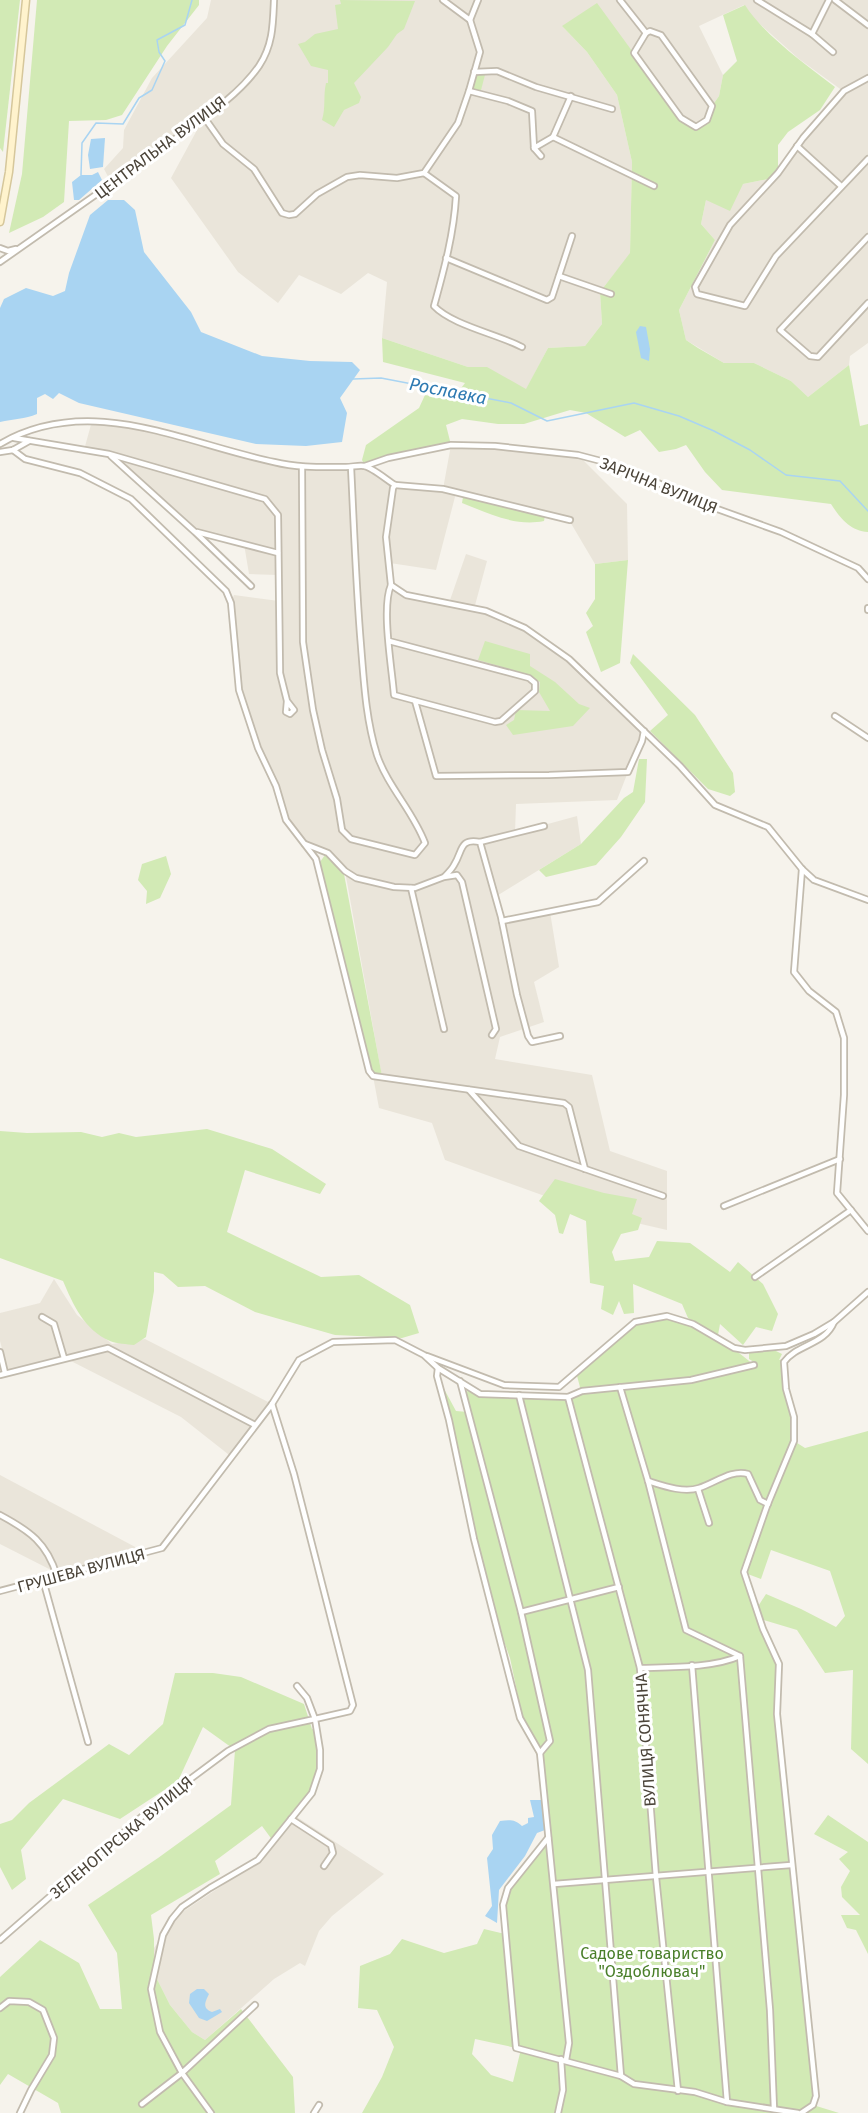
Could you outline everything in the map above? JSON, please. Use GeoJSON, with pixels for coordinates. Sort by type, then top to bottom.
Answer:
{"type":"FeatureCollection","features":[{"type":"Feature","properties":{"kind":"main road"},"geometry":{"type":"LineString","coordinates":[[0,222],[9,172],[26,0]]}},
{"type":"Feature","properties":{"kind":"street","name":"ЦЕНТРАЛЬНА ВУЛИЦЯ"},"geometry":{"type":"LineString","coordinates":[[0,262],[204,117],[242,85],[265,55],[272,36],[274,0]]}},
{"type":"Feature","properties":{"kind":"street"},"geometry":{"type":"LineString","coordinates":[[204,117],[223,144],[254,169],[282,213],[289,215],[295,214],[316,194],[347,177],[360,175],[397,178],[424,173],[458,123],[480,52],[470,20],[443,0]]}},
{"type":"Feature","properties":{"kind":"street"},"geometry":{"type":"LineString","coordinates":[[470,20],[478,0]]}},
{"type":"Feature","properties":{"kind":"street"},"geometry":{"type":"LineString","coordinates":[[620,0],[646,33]]}},
{"type":"Feature","properties":{"kind":"street"},"geometry":{"type":"LineString","coordinates":[[757,0],[812,34],[833,52]]}},
{"type":"Feature","properties":{"kind":"street"},"geometry":{"type":"LineString","coordinates":[[812,34],[829,0]]}},
{"type":"Feature","properties":{"kind":"street"},"geometry":{"type":"LineString","coordinates":[[835,0],[868,25]]}},
{"type":"Feature","properties":{"kind":"street"},"geometry":{"type":"LineString","coordinates":[[651,31],[661,35],[712,106],[707,120],[696,127],[681,118],[634,53],[646,33],[651,31]]}},
{"type":"Feature","properties":{"kind":"street"},"geometry":{"type":"LineString","coordinates":[[474,72],[497,71],[536,87],[612,109]]}},
{"type":"Feature","properties":{"kind":"street"},"geometry":{"type":"LineString","coordinates":[[868,78],[844,91],[797,146],[778,173],[730,225],[695,287],[697,294],[745,306],[776,256],[868,159]]}},
{"type":"Feature","properties":{"kind":"street"},"geometry":{"type":"LineString","coordinates":[[469,91],[508,101],[532,111],[534,148],[541,156]]}},
{"type":"Feature","properties":{"kind":"street"},"geometry":{"type":"LineString","coordinates":[[534,148],[553,137],[571,96]]}},
{"type":"Feature","properties":{"kind":"street"},"geometry":{"type":"LineString","coordinates":[[553,137],[654,186]]}},
{"type":"Feature","properties":{"kind":"street"},"geometry":{"type":"LineString","coordinates":[[797,146],[841,186]]}},
{"type":"Feature","properties":{"kind":"street"},"geometry":{"type":"LineString","coordinates":[[424,173],[456,196],[446,258],[434,306],[443,315],[503,337],[522,347]]}},
{"type":"Feature","properties":{"kind":"street"},"geometry":{"type":"LineString","coordinates":[[446,258],[548,300],[552,297],[572,236]]}},
{"type":"Feature","properties":{"kind":"street"},"geometry":{"type":"LineString","coordinates":[[868,237],[780,330],[810,357],[818,357],[868,303]]}},
{"type":"Feature","properties":{"kind":"street"},"geometry":{"type":"LineString","coordinates":[[0,248],[8,251],[19,249]]}},
{"type":"Feature","properties":{"kind":"street"},"geometry":{"type":"LineString","coordinates":[[559,276],[611,294]]}},
{"type":"Feature","properties":{"kind":"street","name":"ЗАРІЧНА ВУЛИЦЯ"},"geometry":{"type":"LineString","coordinates":[[0,444],[12,438],[71,421],[92,421],[158,430],[274,463],[302,467],[365,466],[388,458],[451,445],[495,446],[578,455],[620,466],[709,506],[781,532],[858,568],[868,579]]}},
{"type":"Feature","properties":{"kind":"street"},"geometry":{"type":"LineString","coordinates":[[12,438],[109,454],[265,499],[278,514],[280,673],[287,701]]}},
{"type":"Feature","properties":{"kind":"street"},"geometry":{"type":"LineString","coordinates":[[0,452],[13,450],[29,441]]}},
{"type":"Feature","properties":{"kind":"street"},"geometry":{"type":"LineString","coordinates":[[13,450],[25,459],[80,473],[130,499],[226,591],[231,603],[238,690],[258,748],[276,786],[286,820],[316,859],[369,1071],[373,1076],[564,1103],[569,1107],[585,1169]]}},
{"type":"Feature","properties":{"kind":"street"},"geometry":{"type":"LineString","coordinates":[[109,454],[251,586]]}},
{"type":"Feature","properties":{"kind":"street"},"geometry":{"type":"LineString","coordinates":[[365,466],[395,485],[443,489],[570,520]]}},
{"type":"Feature","properties":{"kind":"street"},"geometry":{"type":"LineString","coordinates":[[302,467],[303,642],[313,710],[337,800],[342,830],[351,838],[415,855],[425,843],[418,824],[393,787],[378,755],[365,704],[351,467]]}},
{"type":"Feature","properties":{"kind":"street"},"geometry":{"type":"LineString","coordinates":[[389,641],[530,678],[535,683],[535,691],[501,721],[495,722],[394,695],[389,641],[387,595],[391,585],[386,537],[395,485]]}},
{"type":"Feature","properties":{"kind":"street"},"geometry":{"type":"LineString","coordinates":[[195,532],[278,553]]}},
{"type":"Feature","properties":{"kind":"street"},"geometry":{"type":"LineString","coordinates":[[391,585],[406,595],[486,611],[525,628],[569,659],[680,766],[715,805],[768,827],[802,869],[816,881],[868,900]]}},
{"type":"Feature","properties":{"kind":"street"},"geometry":{"type":"LineString","coordinates":[[415,701],[436,776],[628,772],[644,731]]}},
{"type":"Feature","properties":{"kind":"street"},"geometry":{"type":"LineString","coordinates":[[835,716],[868,738]]}},
{"type":"Feature","properties":{"kind":"street"},"geometry":{"type":"LineString","coordinates":[[444,877],[454,864],[463,844],[471,840],[480,842],[544,826]]}},
{"type":"Feature","properties":{"kind":"street"},"geometry":{"type":"LineString","coordinates":[[480,842],[502,921],[528,1036],[532,1042],[560,1036]]}},
{"type":"Feature","properties":{"kind":"street"},"geometry":{"type":"LineString","coordinates":[[305,844],[328,853],[345,871],[356,878],[394,887],[415,888],[444,877],[457,875],[462,882],[496,1029],[492,1035]]}},
{"type":"Feature","properties":{"kind":"street"},"geometry":{"type":"LineString","coordinates":[[502,921],[598,902],[644,861]]}},
{"type":"Feature","properties":{"kind":"street"},"geometry":{"type":"LineString","coordinates":[[802,869],[794,972],[809,991],[836,1012],[844,1038],[844,1095],[837,1193],[868,1231]]}},
{"type":"Feature","properties":{"kind":"street"},"geometry":{"type":"LineString","coordinates":[[411,888],[444,1029]]}},
{"type":"Feature","properties":{"kind":"street"},"geometry":{"type":"LineString","coordinates":[[469,1090],[519,1146],[663,1196]]}},
{"type":"Feature","properties":{"kind":"street"},"geometry":{"type":"LineString","coordinates":[[724,1206],[840,1159]]}},
{"type":"Feature","properties":{"kind":"street"},"geometry":{"type":"LineString","coordinates":[[755,1277],[851,1210]]}},
{"type":"Feature","properties":{"kind":"street"},"geometry":{"type":"LineString","coordinates":[[0,1352],[2,1374],[108,1347],[255,1425],[272,1404],[299,1360],[333,1342],[395,1340],[424,1355],[504,1386],[559,1387],[635,1322],[667,1316],[693,1324],[734,1348],[745,1350],[786,1346],[834,1322],[868,1292]]}},
{"type":"Feature","properties":{"kind":"street"},"geometry":{"type":"LineString","coordinates":[[42,1317],[54,1324],[64,1358]]}},
{"type":"Feature","properties":{"kind":"street"},"geometry":{"type":"LineString","coordinates":[[549,1837],[508,1888],[503,1905],[516,2048],[621,2076],[634,2084],[694,2092],[727,2102],[799,2113],[813,2105],[816,2096],[777,1714],[780,1664],[763,1629],[744,1572],[768,1504],[794,1441],[794,1417],[786,1389],[784,1362],[793,1354],[816,1342],[834,1322]]}},
{"type":"Feature","properties":{"kind":"street"},"geometry":{"type":"LineString","coordinates":[[424,1355],[438,1368],[480,1394],[568,1397],[582,1391],[691,1380],[754,1365]]}},
{"type":"Feature","properties":{"kind":"street"},"geometry":{"type":"LineString","coordinates":[[438,1368],[437,1376],[449,1420],[474,1539],[520,1718],[540,1753],[569,2043],[563,2060],[562,2090],[558,2113]]}},
{"type":"Feature","properties":{"kind":"street"},"geometry":{"type":"LineString","coordinates":[[460,1382],[520,1612],[550,1741],[540,1753]]}},
{"type":"Feature","properties":{"kind":"street"},"geometry":{"type":"LineString","coordinates":[[620,1386],[648,1481],[686,1630],[740,1656]]}},
{"type":"Feature","properties":{"kind":"street"},"geometry":{"type":"LineString","coordinates":[[519,1395],[588,1670],[621,2076]]}},
{"type":"Feature","properties":{"kind":"street","name":"ВУЛИЦЯ СОНЯЧНА"},"geometry":{"type":"LineString","coordinates":[[568,1397],[640,1668],[656,1877],[678,2091]]}},
{"type":"Feature","properties":{"kind":"street","name":"ЗЕЛЕНОГІРСЬКА ВУЛИЦЯ"},"geometry":{"type":"LineString","coordinates":[[0,1940],[154,1806],[228,1751],[269,1729],[350,1711],[353,1705],[352,1697],[294,1474],[272,1404]]}},
{"type":"Feature","properties":{"kind":"street","name":"ГРУШЕВА ВУЛИЦЯ"},"geometry":{"type":"LineString","coordinates":[[0,1591],[162,1548],[255,1425]]}},
{"type":"Feature","properties":{"kind":"street"},"geometry":{"type":"LineString","coordinates":[[648,1481],[673,1489],[698,1489],[740,1471],[748,1474],[760,1500],[768,1504]]}},
{"type":"Feature","properties":{"kind":"street"},"geometry":{"type":"LineString","coordinates":[[698,1489],[709,1523]]}},
{"type":"Feature","properties":{"kind":"street"},"geometry":{"type":"LineString","coordinates":[[0,1515],[39,1540],[54,1564],[57,1576]]}},
{"type":"Feature","properties":{"kind":"street"},"geometry":{"type":"LineString","coordinates":[[43,1580],[88,1742]]}},
{"type":"Feature","properties":{"kind":"street"},"geometry":{"type":"LineString","coordinates":[[520,1612],[619,1587]]}},
{"type":"Feature","properties":{"kind":"street"},"geometry":{"type":"LineString","coordinates":[[640,1668],[692,1665],[740,1656]]}},
{"type":"Feature","properties":{"kind":"street"},"geometry":{"type":"LineString","coordinates":[[740,1656],[771,2010],[774,2109]]}},
{"type":"Feature","properties":{"kind":"street"},"geometry":{"type":"LineString","coordinates":[[692,1665],[727,2102]]}},
{"type":"Feature","properties":{"kind":"street"},"geometry":{"type":"LineString","coordinates":[[211,2113],[182,2073],[160,2032],[151,1989],[163,1935],[172,1918],[182,1907],[258,1860],[312,1793],[318,1779],[320,1750],[315,1719],[307,1698],[297,1686]]}},
{"type":"Feature","properties":{"kind":"street"},"geometry":{"type":"LineString","coordinates":[[291,1819],[331,1845],[333,1853],[324,1866]]}},
{"type":"Feature","properties":{"kind":"street"},"geometry":{"type":"LineString","coordinates":[[554,1884],[759,1869],[791,1864]]}},
{"type":"Feature","properties":{"kind":"street"},"geometry":{"type":"LineString","coordinates":[[0,2008],[9,2001],[29,2002],[43,2010],[54,2038],[52,2055],[20,2113]]}},
{"type":"Feature","properties":{"kind":"street"},"geometry":{"type":"LineString","coordinates":[[142,2104],[182,2073],[255,2005]]}},
{"type":"Feature","properties":{"kind":"street"},"geometry":{"type":"LineString","coordinates":[[314,2113],[319,2105]]}},
{"type":"Feature","properties":{"kind":"shaded area"},"geometry":{"type":"Polygon","coordinates":[[[211,0],[868,0],[868,343],[850,356],[849,365],[808,397],[791,381],[754,363],[724,363],[686,340],[679,310],[715,240],[701,224],[706,200],[743,184],[773,178],[843,91],[799,59],[752,17],[744,5],[699,26],[723,75],[719,96],[707,120],[696,127],[562,26],[587,52],[617,95],[632,162],[630,254],[600,292],[602,324],[585,346],[548,348],[526,390],[487,368],[468,367],[382,338],[387,282],[368,273],[341,294],[299,275],[278,303],[238,272],[171,178],[203,119],[112,184],[104,169],[123,148],[124,130],[152,78],[207,18],[211,0]]]}},
{"type":"Feature","properties":{"kind":"shaded area"},"geometry":{"type":"Polygon","coordinates":[[[92,421],[137,427],[302,467],[365,466],[395,485],[443,489],[451,445],[495,446],[578,455],[627,504],[628,560],[595,564],[569,520],[456,493],[436,570],[390,563],[391,585],[406,595],[449,603],[466,554],[487,561],[474,609],[525,628],[569,659],[644,731],[617,800],[516,804],[515,833],[577,816],[581,844],[495,897],[502,921],[550,912],[559,967],[534,982],[544,1022],[500,1037],[495,1059],[592,1075],[610,1151],[667,1171],[667,1230],[589,1212],[445,1160],[432,1123],[379,1108],[373,1076],[382,1077],[345,871],[328,853],[305,844],[286,820],[276,786],[258,748],[239,690],[231,603],[234,595],[279,601],[278,575],[249,574],[244,544],[195,532],[109,454],[84,450],[92,421]]]}},
{"type":"Feature","properties":{"kind":"shaded area"},"geometry":{"type":"Polygon","coordinates":[[[54,1279],[77,1315],[112,1344],[145,1339],[272,1404],[233,1458],[181,1417],[65,1358],[8,1372],[0,1341],[0,1313],[40,1303],[54,1279]]]}},
{"type":"Feature","properties":{"kind":"shaded area"},"geometry":{"type":"Polygon","coordinates":[[[0,1475],[139,1549],[66,1572],[60,1567],[53,1571],[0,1544],[0,1475]]]}},
{"type":"Feature","properties":{"kind":"shaded area"},"geometry":{"type":"Polygon","coordinates":[[[294,1815],[384,1874],[332,1916],[319,1931],[305,1966],[300,1963],[274,1979],[205,2040],[192,2032],[170,2005],[154,1973],[154,1948],[178,1915],[223,1885],[221,1882],[262,1862],[273,1841],[294,1815]]]}},
{"type":"Feature","properties":{"kind":"green space"},"geometry":{"type":"Polygon","coordinates":[[[0,0],[20,0],[3,152],[0,148],[0,0]]]}},
{"type":"Feature","properties":{"kind":"green space"},"geometry":{"type":"Polygon","coordinates":[[[37,0],[199,0],[199,5],[167,46],[122,115],[106,120],[69,121],[64,202],[43,217],[9,233],[22,174],[37,0]]]}},
{"type":"Feature","properties":{"kind":"green space"},"geometry":{"type":"Polygon","coordinates":[[[340,0],[415,1],[404,29],[354,83],[361,97],[359,103],[344,110],[334,127],[322,120],[328,70],[311,66],[298,44],[305,42],[315,34],[338,29],[335,5],[341,4],[340,0]]]}},
{"type":"Feature","properties":{"kind":"green space"},"geometry":{"type":"Polygon","coordinates":[[[597,3],[681,118],[696,127],[707,120],[719,96],[723,75],[737,61],[723,15],[745,5],[774,38],[835,87],[820,110],[788,132],[778,145],[778,173],[773,178],[743,184],[730,211],[706,200],[701,224],[715,240],[679,310],[686,340],[724,363],[754,363],[791,381],[808,397],[849,365],[860,426],[868,424],[868,532],[851,526],[842,519],[831,504],[722,490],[705,472],[686,445],[659,452],[640,430],[625,437],[586,413],[570,410],[524,424],[498,424],[462,419],[446,425],[451,445],[365,466],[362,460],[366,445],[419,408],[425,395],[452,400],[465,383],[383,362],[382,338],[468,367],[487,367],[526,389],[548,348],[585,346],[602,324],[600,292],[630,253],[632,162],[617,95],[587,52],[562,26],[597,3]]]}},
{"type":"Feature","properties":{"kind":"green space"},"geometry":{"type":"Polygon","coordinates":[[[486,71],[480,94],[469,91],[474,72],[486,71]]]}},
{"type":"Feature","properties":{"kind":"green space"},"geometry":{"type":"Polygon","coordinates":[[[463,497],[545,516],[544,521],[512,521],[462,503],[463,497]]]}},
{"type":"Feature","properties":{"kind":"green space"},"geometry":{"type":"Polygon","coordinates":[[[628,560],[620,663],[601,672],[586,632],[593,626],[586,613],[595,599],[595,564],[628,560]]]}},
{"type":"Feature","properties":{"kind":"green space"},"geometry":{"type":"Polygon","coordinates":[[[485,641],[530,654],[530,666],[555,682],[579,704],[590,708],[573,726],[513,735],[506,725],[514,720],[516,710],[550,711],[539,692],[540,682],[530,675],[478,660],[485,641]]]}},
{"type":"Feature","properties":{"kind":"green space"},"geometry":{"type":"Polygon","coordinates":[[[633,654],[695,715],[733,773],[735,792],[730,796],[708,789],[650,731],[668,715],[630,663],[633,654]]]}},
{"type":"Feature","properties":{"kind":"green space"},"geometry":{"type":"Polygon","coordinates":[[[639,759],[647,759],[645,802],[621,837],[596,865],[546,877],[539,870],[581,844],[624,798],[633,792],[639,759]]]}},
{"type":"Feature","properties":{"kind":"green space"},"geometry":{"type":"Polygon","coordinates":[[[325,855],[344,874],[382,1076],[369,1076],[320,862],[325,855]]]}},
{"type":"Feature","properties":{"kind":"green space"},"geometry":{"type":"Polygon","coordinates":[[[166,856],[171,874],[160,898],[146,904],[147,891],[138,880],[142,864],[166,856]]]}},
{"type":"Feature","properties":{"kind":"green space"},"geometry":{"type":"Polygon","coordinates":[[[207,1129],[272,1149],[326,1184],[320,1194],[245,1170],[227,1232],[321,1277],[359,1275],[410,1305],[419,1333],[402,1338],[335,1335],[255,1312],[205,1286],[178,1287],[163,1274],[154,1272],[154,1291],[146,1337],[134,1345],[119,1343],[101,1336],[86,1323],[75,1307],[63,1281],[0,1258],[0,1131],[81,1132],[102,1137],[119,1133],[136,1137],[207,1129]]]}},
{"type":"Feature","properties":{"kind":"green space"},"geometry":{"type":"Polygon","coordinates":[[[555,1179],[604,1193],[637,1199],[632,1214],[642,1218],[638,1230],[621,1234],[612,1252],[615,1261],[649,1257],[657,1241],[690,1243],[730,1272],[738,1262],[763,1284],[778,1314],[772,1331],[756,1327],[743,1345],[720,1324],[718,1335],[688,1318],[682,1304],[633,1284],[634,1313],[624,1314],[619,1301],[613,1315],[601,1309],[604,1286],[590,1283],[586,1221],[570,1214],[563,1234],[559,1233],[555,1215],[539,1201],[555,1179]]]}},
{"type":"Feature","properties":{"kind":"green space","name":"Садове товариство \"Оздоблювач\""},"geometry":{"type":"Polygon","coordinates":[[[667,1316],[679,1320],[713,1336],[754,1365],[757,1364],[749,1359],[749,1353],[774,1350],[782,1354],[779,1360],[787,1358],[784,1379],[794,1416],[794,1441],[805,1448],[868,1431],[868,1764],[851,1749],[853,1670],[825,1673],[797,1630],[760,1619],[779,1664],[777,1714],[816,2096],[813,2105],[839,2113],[362,2113],[382,2077],[394,2047],[377,2010],[358,2008],[360,1966],[390,1954],[402,1939],[444,1953],[477,1944],[484,1929],[505,1934],[503,1905],[508,1888],[549,1837],[540,1753],[533,1745],[522,1715],[510,1658],[491,1605],[437,1376],[456,1411],[468,1412],[464,1396],[469,1389],[480,1394],[569,1397],[581,1391],[576,1372],[635,1322],[667,1316]],[[771,1550],[761,1579],[745,1573],[757,1608],[766,1594],[836,1627],[845,1616],[830,1571],[771,1550]],[[475,2039],[472,2054],[491,2075],[513,2082],[521,2049],[475,2039]]]}},
{"type":"Feature","properties":{"kind":"green space"},"geometry":{"type":"Polygon","coordinates":[[[175,1673],[213,1673],[241,1677],[304,1704],[312,1729],[317,1730],[320,1769],[315,1787],[273,1841],[262,1826],[215,1861],[220,1874],[151,1915],[154,1973],[170,2005],[192,2032],[205,2040],[241,2009],[293,2077],[295,2113],[61,2113],[58,2103],[8,2074],[0,2085],[0,1977],[40,1940],[79,1963],[100,2009],[122,2009],[117,1953],[88,1905],[231,1805],[235,1750],[203,1727],[178,1781],[120,1819],[63,1799],[21,1850],[26,1879],[12,1890],[0,1867],[0,1824],[12,1820],[29,1803],[109,1744],[129,1755],[163,1724],[175,1673]]]}},
{"type":"Feature","properties":{"kind":"green space"},"geometry":{"type":"Polygon","coordinates":[[[828,1815],[868,1842],[868,1954],[856,1930],[847,1928],[841,1915],[860,1915],[842,1897],[841,1887],[850,1871],[839,1859],[848,1852],[814,1834],[828,1815]]]}},
{"type":"Feature","properties":{"kind":"water"},"geometry":{"type":"Polygon","coordinates":[[[105,138],[103,167],[90,169],[88,155],[91,139],[105,138]]]}},
{"type":"Feature","properties":{"kind":"water"},"geometry":{"type":"Polygon","coordinates":[[[98,172],[102,180],[79,200],[74,200],[72,182],[81,175],[92,175],[98,172]]]}},
{"type":"Feature","properties":{"kind":"water"},"geometry":{"type":"Polygon","coordinates":[[[108,200],[124,200],[135,210],[144,252],[191,312],[201,332],[262,356],[352,362],[360,370],[340,398],[347,413],[342,442],[306,446],[256,444],[79,403],[59,393],[53,399],[45,394],[37,398],[37,414],[0,422],[0,308],[4,299],[26,288],[53,296],[65,291],[69,273],[90,215],[108,200]]]}},
{"type":"Feature","properties":{"kind":"water"},"geometry":{"type":"Polygon","coordinates":[[[640,326],[646,327],[650,349],[649,361],[641,358],[636,332],[640,326]]]}},
{"type":"Feature","properties":{"kind":"water"},"geometry":{"type":"Polygon","coordinates":[[[530,1800],[541,1800],[545,1830],[537,1833],[525,1856],[499,1890],[497,1923],[485,1916],[492,1906],[487,1858],[493,1849],[492,1835],[500,1821],[514,1821],[522,1826],[528,1823],[528,1818],[534,1817],[530,1800]]]}},
{"type":"Feature","properties":{"kind":"water"},"geometry":{"type":"Polygon","coordinates":[[[197,1989],[204,1989],[209,1994],[206,2002],[207,2009],[212,2012],[220,2009],[222,2012],[207,2021],[199,2018],[189,2003],[190,1994],[197,1989]]]}},
{"type":"Feature","properties":{"kind":"waterway"},"geometry":{"type":"LineString","coordinates":[[81,175],[82,143],[96,123],[123,124],[139,98],[152,90],[165,61],[159,52],[157,40],[185,25],[192,0]]}},
{"type":"Feature","properties":{"kind":"waterway","name":"Рославка"},"geometry":{"type":"LineString","coordinates":[[353,379],[381,378],[511,403],[547,421],[634,403],[679,416],[714,431],[750,450],[786,475],[840,481],[868,511]]}}]}
